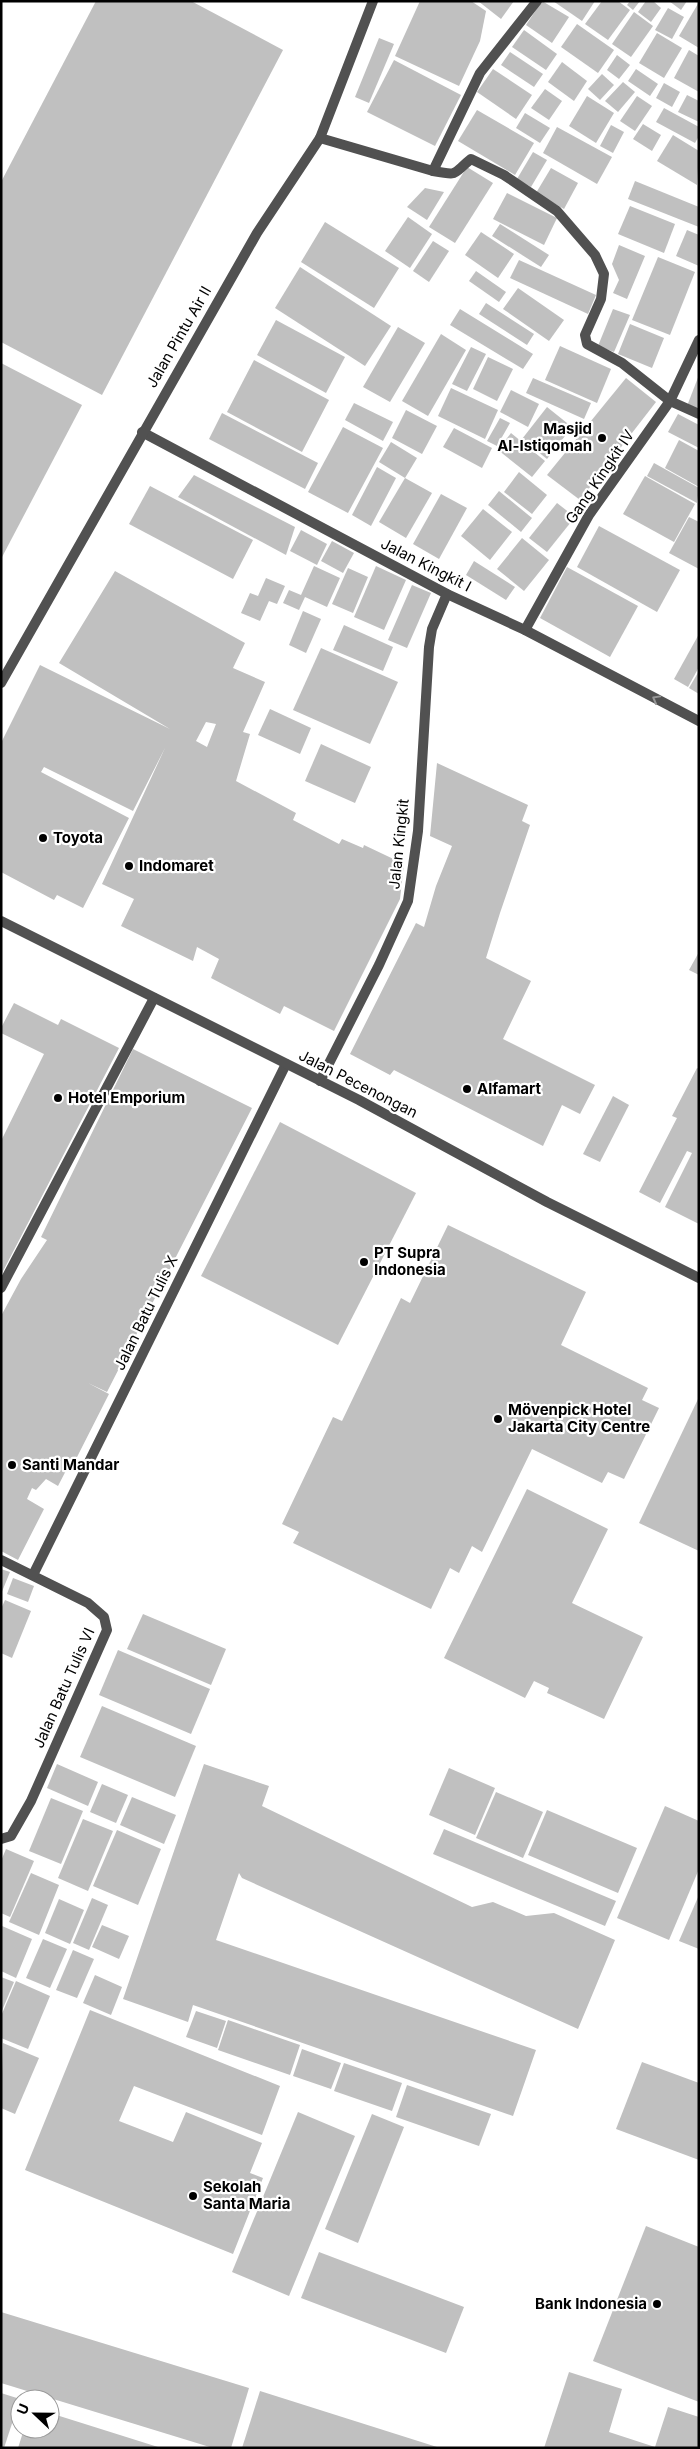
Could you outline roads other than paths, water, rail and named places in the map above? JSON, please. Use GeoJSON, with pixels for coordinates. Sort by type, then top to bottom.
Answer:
{"type":"FeatureCollection","features":[{"type":"Feature","properties":{"kind":"street","name":"Jalan Pintu Air II"},"geometry":{"type":"LineString","coordinates":[[1,683],[256,233],[320,138],[373,1]]}},
{"type":"Feature","properties":{"kind":"street"},"geometry":{"type":"LineString","coordinates":[[433,171],[480,73],[537,1]]}},
{"type":"Feature","properties":{"kind":"street"},"geometry":{"type":"LineString","coordinates":[[320,138],[433,171],[456,174],[471,159],[504,175],[557,211],[595,255],[604,274],[601,299],[585,335],[587,344],[622,363],[670,401],[699,414]]}},
{"type":"Feature","properties":{"kind":"street","name":"Gang Kingkit IV"},"geometry":{"type":"LineString","coordinates":[[525,630],[589,515],[670,401],[699,340]]}},
{"type":"Feature","properties":{"kind":"street","name":"Jalan Kingkit I"},"geometry":{"type":"LineString","coordinates":[[142,432],[447,594],[525,630],[699,721]]}},
{"type":"Feature","properties":{"kind":"street","name":"Jalan Kingkit"},"geometry":{"type":"LineString","coordinates":[[320,1081],[379,965],[408,901],[418,831],[429,648],[432,629],[447,594]]}},
{"type":"Feature","properties":{"kind":"street","name":"Jalan Pecenongan"},"geometry":{"type":"LineString","coordinates":[[1,921],[320,1081],[449,1148],[547,1202],[699,1278]]}},
{"type":"Feature","properties":{"kind":"street"},"geometry":{"type":"LineString","coordinates":[[1,1288],[154,998]]}},
{"type":"Feature","properties":{"kind":"street","name":"Jalan Batu Tulis X"},"geometry":{"type":"LineString","coordinates":[[33,1575],[286,1064]]}},
{"type":"Feature","properties":{"kind":"street","name":"Jalan Batu Tulis VI"},"geometry":{"type":"LineString","coordinates":[[1,1560],[88,1604],[104,1617],[107,1630],[31,1801],[11,1836],[1,1839]]}},
{"type":"Feature","properties":{"kind":"place","name":"Masjid Al-Istiqomah"},"geometry":{"type":"Point","coordinates":[602,438]}},
{"type":"Feature","properties":{"kind":"place","name":"Toyota"},"geometry":{"type":"Point","coordinates":[43,838]}},
{"type":"Feature","properties":{"kind":"place","name":"Indomaret"},"geometry":{"type":"Point","coordinates":[129,866]}},
{"type":"Feature","properties":{"kind":"place","name":"Alfamart"},"geometry":{"type":"Point","coordinates":[467,1089]}},
{"type":"Feature","properties":{"kind":"place","name":"Hotel Emporium"},"geometry":{"type":"Point","coordinates":[58,1098]}},
{"type":"Feature","properties":{"kind":"place","name":"PT Supra Indonesia"},"geometry":{"type":"Point","coordinates":[364,1262]}},
{"type":"Feature","properties":{"kind":"place","name":"Mövenpick Hotel Jakarta City Centre"},"geometry":{"type":"Point","coordinates":[498,1419]}},
{"type":"Feature","properties":{"kind":"place","name":"Santi Mandar"},"geometry":{"type":"Point","coordinates":[12,1465]}},
{"type":"Feature","properties":{"kind":"place","name":"Sekolah Santa Maria"},"geometry":{"type":"Point","coordinates":[193,2196]}},
{"type":"Feature","properties":{"kind":"place","name":"Bank Indonesia"},"geometry":{"type":"Point","coordinates":[657,2304]}}]}
